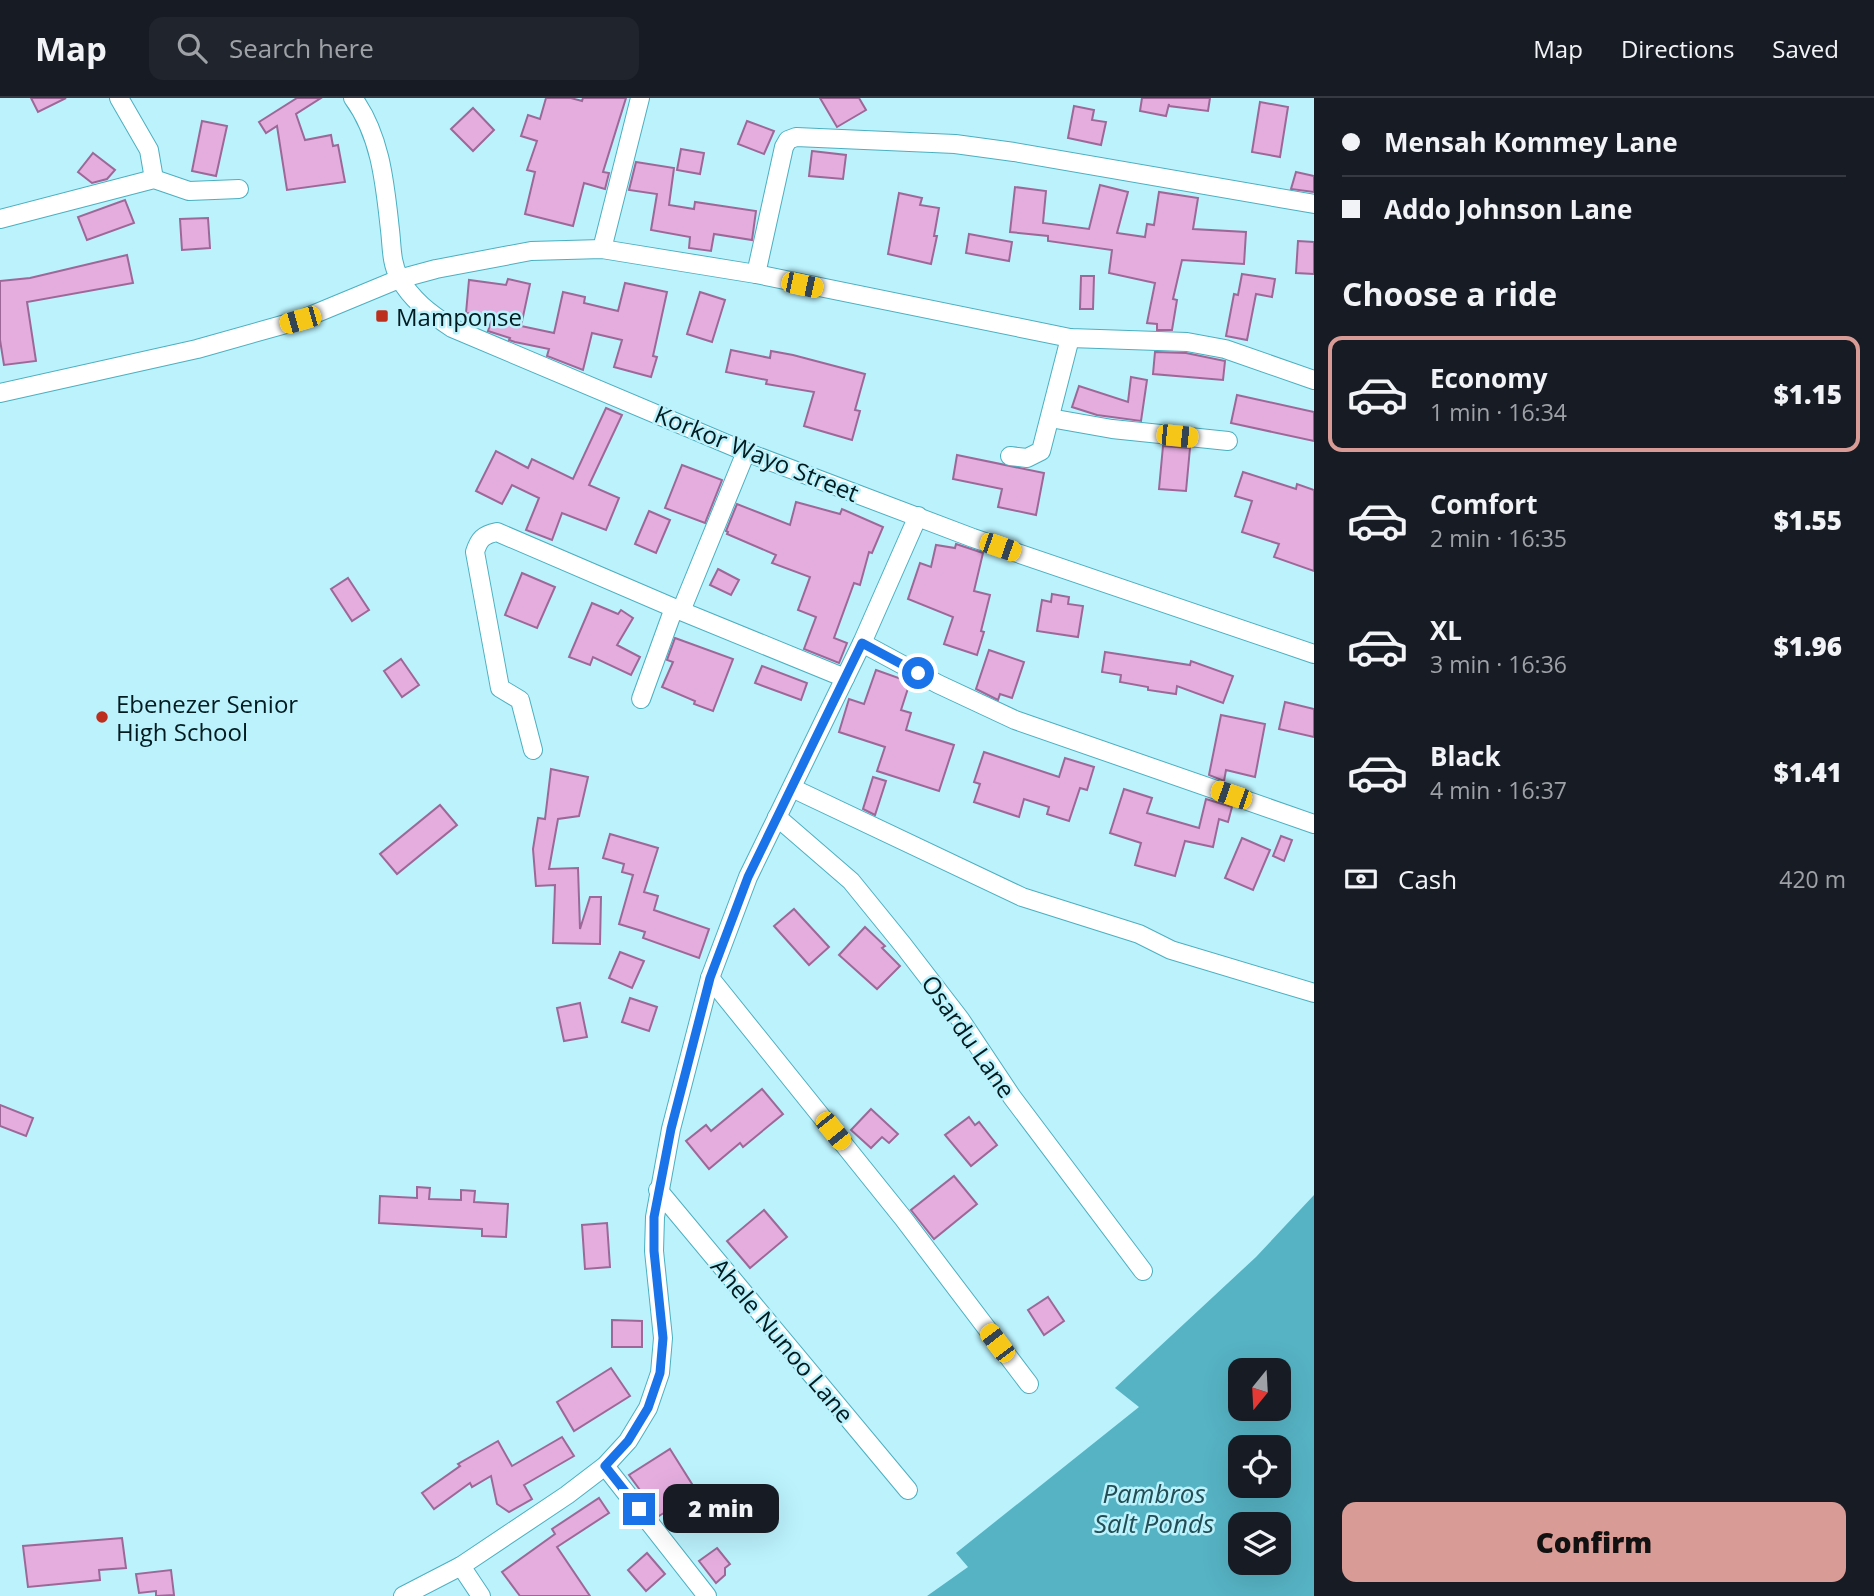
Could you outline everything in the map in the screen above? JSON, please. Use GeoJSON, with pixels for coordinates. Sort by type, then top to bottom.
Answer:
{"type":"FeatureCollection","features":[{"type":"Feature","properties":{"kind":"street"},"geometry":{"type":"LineString","coordinates":[[119,98],[149,150],[154,179]]}},
{"type":"Feature","properties":{"kind":"street","name":"Korkor Wayo Street"},"geometry":{"type":"LineString","coordinates":[[353,98],[374,139],[384,176],[395,268],[399,279],[412,297],[452,328],[746,452],[973,538],[1314,654]]}},
{"type":"Feature","properties":{"kind":"street"},"geometry":{"type":"LineString","coordinates":[[602,250],[640,98]]}},
{"type":"Feature","properties":{"kind":"street"},"geometry":{"type":"LineString","coordinates":[[756,274],[784,147],[796,136],[954,144],[1314,204]]}},
{"type":"Feature","properties":{"kind":"street"},"geometry":{"type":"LineString","coordinates":[[0,219],[154,179],[189,191],[239,189]]}},
{"type":"Feature","properties":{"kind":"street"},"geometry":{"type":"LineString","coordinates":[[0,393],[197,349],[300,320],[399,279],[436,269],[531,251],[602,250],[756,274],[1070,338],[1187,342],[1225,349],[1314,380]]}},
{"type":"Feature","properties":{"kind":"street"},"geometry":{"type":"LineString","coordinates":[[1010,456],[1027,458],[1041,451],[1070,338]]}},
{"type":"Feature","properties":{"kind":"street"},"geometry":{"type":"LineString","coordinates":[[1050,418],[1112,429],[1228,441]]}},
{"type":"Feature","properties":{"kind":"street"},"geometry":{"type":"LineString","coordinates":[[641,699],[746,452]]}},
{"type":"Feature","properties":{"kind":"street"},"geometry":{"type":"LineString","coordinates":[[403,1596],[461,1566],[567,1495],[605,1466],[628,1441],[648,1408],[660,1373],[663,1338],[654,1251],[654,1217],[689,1055],[710,978],[748,877],[862,643],[918,516]]}},
{"type":"Feature","properties":{"kind":"street"},"geometry":{"type":"LineString","coordinates":[[533,750],[520,700],[500,688],[475,552],[484,535],[497,532],[845,678]]}},
{"type":"Feature","properties":{"kind":"street"},"geometry":{"type":"LineString","coordinates":[[862,643],[1015,720],[1314,824]]}},
{"type":"Feature","properties":{"kind":"street"},"geometry":{"type":"LineString","coordinates":[[792,788],[1022,897],[1139,934],[1171,950],[1314,993]]}},
{"type":"Feature","properties":{"kind":"street","name":"Osardu Lane"},"geometry":{"type":"LineString","coordinates":[[777,817],[851,881],[903,944],[960,1018],[1012,1097],[1143,1271]]}},
{"type":"Feature","properties":{"kind":"street"},"geometry":{"type":"LineString","coordinates":[[710,978],[903,1218],[1028,1384]]}},
{"type":"Feature","properties":{"kind":"street","name":"Ahele Nunoo Lane"},"geometry":{"type":"LineString","coordinates":[[659,1190],[908,1490]]}},
{"type":"Feature","properties":{"kind":"street"},"geometry":{"type":"LineString","coordinates":[[605,1466],[707,1596]]}},
{"type":"Feature","properties":{"kind":"street"},"geometry":{"type":"LineString","coordinates":[[461,1566],[481,1596]]}},
{"type":"Feature","properties":{"kind":"water","name":"Pambros Salt Ponds"},"geometry":{"type":"Polygon","coordinates":[[[1314,1195],[1314,1596],[927,1596],[968,1567],[956,1553],[1139,1407],[1115,1388],[1256,1257],[1314,1195]]]}},
{"type":"Feature","properties":{"kind":"building"},"geometry":{"type":"Polygon","coordinates":[[[31,98],[66,98],[38,112],[31,98]]]}},
{"type":"Feature","properties":{"kind":"building"},"geometry":{"type":"Polygon","coordinates":[[[297,98],[321,98],[296,114],[305,140],[331,135],[333,146],[338,145],[345,182],[287,190],[277,126],[266,133],[259,122],[297,98]]]}},
{"type":"Feature","properties":{"kind":"building"},"geometry":{"type":"Polygon","coordinates":[[[546,98],[582,101],[583,98],[626,98],[603,172],[609,173],[605,189],[584,183],[573,226],[525,214],[535,172],[527,170],[537,141],[521,136],[528,115],[540,119],[546,98]]]}},
{"type":"Feature","properties":{"kind":"building"},"geometry":{"type":"Polygon","coordinates":[[[820,98],[859,98],[866,110],[837,127],[820,98]]]}},
{"type":"Feature","properties":{"kind":"building"},"geometry":{"type":"Polygon","coordinates":[[[1142,98],[1210,98],[1208,111],[1169,104],[1166,116],[1140,111],[1142,98]]]}},
{"type":"Feature","properties":{"kind":"building"},"geometry":{"type":"Polygon","coordinates":[[[1260,102],[1288,107],[1280,157],[1252,152],[1260,102]]]}},
{"type":"Feature","properties":{"kind":"building"},"geometry":{"type":"Polygon","coordinates":[[[1074,106],[1094,110],[1092,120],[1106,122],[1101,145],[1068,138],[1074,106]]]}},
{"type":"Feature","properties":{"kind":"building"},"geometry":{"type":"Polygon","coordinates":[[[473,108],[494,130],[473,151],[451,129],[473,108]]]}},
{"type":"Feature","properties":{"kind":"building"},"geometry":{"type":"Polygon","coordinates":[[[202,121],[227,126],[216,176],[192,171],[202,121]]]}},
{"type":"Feature","properties":{"kind":"building"},"geometry":{"type":"Polygon","coordinates":[[[747,121],[774,131],[764,154],[738,144],[747,121]]]}},
{"type":"Feature","properties":{"kind":"building"},"geometry":{"type":"Polygon","coordinates":[[[681,149],[704,153],[700,174],[677,170],[681,149]]]}},
{"type":"Feature","properties":{"kind":"building"},"geometry":{"type":"Polygon","coordinates":[[[812,151],[846,155],[843,179],[809,176],[812,151]]]}},
{"type":"Feature","properties":{"kind":"building"},"geometry":{"type":"Polygon","coordinates":[[[93,153],[115,170],[107,179],[92,183],[78,172],[93,153]]]}},
{"type":"Feature","properties":{"kind":"building"},"geometry":{"type":"Polygon","coordinates":[[[636,162],[674,168],[669,205],[694,209],[695,202],[756,211],[752,240],[714,234],[711,251],[689,248],[690,237],[651,230],[657,194],[629,190],[636,162]]]}},
{"type":"Feature","properties":{"kind":"building"},"geometry":{"type":"Polygon","coordinates":[[[1296,172],[1314,176],[1314,192],[1291,189],[1296,172]]]}},
{"type":"Feature","properties":{"kind":"building"},"geometry":{"type":"Polygon","coordinates":[[[1100,185],[1128,192],[1117,233],[1145,237],[1147,224],[1154,225],[1159,192],[1198,198],[1193,229],[1246,232],[1244,264],[1182,260],[1173,299],[1177,300],[1172,330],[1157,330],[1157,324],[1147,323],[1155,283],[1109,273],[1112,250],[1048,241],[1048,236],[1010,232],[1015,187],[1046,191],[1043,223],[1089,229],[1100,185]]]}},
{"type":"Feature","properties":{"kind":"building"},"geometry":{"type":"Polygon","coordinates":[[[899,193],[922,198],[920,205],[939,208],[931,264],[888,254],[899,193]]]}},
{"type":"Feature","properties":{"kind":"building"},"geometry":{"type":"Polygon","coordinates":[[[125,200],[134,223],[87,240],[78,217],[125,200]]]}},
{"type":"Feature","properties":{"kind":"building"},"geometry":{"type":"Polygon","coordinates":[[[208,218],[210,248],[182,250],[180,219],[208,218]]]}},
{"type":"Feature","properties":{"kind":"building"},"geometry":{"type":"Polygon","coordinates":[[[969,234],[1012,242],[1009,261],[966,253],[969,234]]]}},
{"type":"Feature","properties":{"kind":"building"},"geometry":{"type":"Polygon","coordinates":[[[1298,241],[1314,242],[1314,274],[1296,273],[1298,241]]]}},
{"type":"Feature","properties":{"kind":"building"},"geometry":{"type":"Polygon","coordinates":[[[127,255],[133,283],[27,302],[36,361],[4,365],[0,340],[0,281],[30,278],[127,255]]]}},
{"type":"Feature","properties":{"kind":"building"},"geometry":{"type":"Polygon","coordinates":[[[1242,274],[1275,279],[1272,297],[1256,294],[1247,340],[1226,336],[1234,294],[1238,295],[1242,274]]]}},
{"type":"Feature","properties":{"kind":"building"},"geometry":{"type":"Polygon","coordinates":[[[1081,276],[1094,276],[1093,309],[1080,309],[1081,276]]]}},
{"type":"Feature","properties":{"kind":"building"},"geometry":{"type":"Polygon","coordinates":[[[508,279],[530,284],[521,326],[554,333],[563,292],[585,297],[584,303],[618,311],[625,283],[667,292],[653,356],[657,357],[651,377],[614,367],[622,340],[592,333],[583,370],[547,356],[549,349],[515,342],[488,331],[493,316],[466,313],[469,280],[506,285],[508,279]]]}},
{"type":"Feature","properties":{"kind":"building"},"geometry":{"type":"Polygon","coordinates":[[[700,292],[725,300],[712,342],[687,334],[700,292]]]}},
{"type":"Feature","properties":{"kind":"building"},"geometry":{"type":"Polygon","coordinates":[[[731,350],[770,358],[771,351],[865,374],[855,410],[860,411],[852,440],[804,426],[814,392],[766,384],[767,380],[726,372],[731,350]]]}},
{"type":"Feature","properties":{"kind":"building"},"geometry":{"type":"Polygon","coordinates":[[[1155,352],[1186,353],[1225,361],[1223,380],[1153,374],[1155,352]]]}},
{"type":"Feature","properties":{"kind":"building"},"geometry":{"type":"Polygon","coordinates":[[[1131,377],[1147,380],[1141,421],[1097,415],[1072,407],[1079,386],[1128,402],[1131,377]]]}},
{"type":"Feature","properties":{"kind":"building"},"geometry":{"type":"Polygon","coordinates":[[[1237,395],[1314,412],[1314,441],[1231,423],[1237,395]]]}},
{"type":"Feature","properties":{"kind":"building"},"geometry":{"type":"Polygon","coordinates":[[[606,408],[622,415],[589,485],[619,498],[606,530],[562,513],[552,540],[526,530],[539,498],[512,485],[502,504],[476,491],[496,451],[528,468],[532,459],[573,479],[606,408]]]}},
{"type":"Feature","properties":{"kind":"building"},"geometry":{"type":"Polygon","coordinates":[[[1163,446],[1190,448],[1186,491],[1159,489],[1163,446]]]}},
{"type":"Feature","properties":{"kind":"building"},"geometry":{"type":"Polygon","coordinates":[[[957,455],[1044,473],[1036,515],[998,507],[1002,489],[953,479],[957,455]]]}},
{"type":"Feature","properties":{"kind":"building"},"geometry":{"type":"Polygon","coordinates":[[[682,465],[722,480],[705,523],[665,508],[682,465]]]}},
{"type":"Feature","properties":{"kind":"building"},"geometry":{"type":"Polygon","coordinates":[[[1243,472],[1296,489],[1297,484],[1314,490],[1314,571],[1274,557],[1279,544],[1242,532],[1252,501],[1235,496],[1243,472]]]}},
{"type":"Feature","properties":{"kind":"building"},"geometry":{"type":"Polygon","coordinates":[[[796,502],[840,514],[842,509],[883,527],[872,553],[869,552],[860,585],[854,583],[834,638],[847,643],[839,663],[804,649],[816,617],[798,610],[810,577],[772,563],[776,555],[727,534],[726,531],[737,504],[790,525],[796,502]]]}},
{"type":"Feature","properties":{"kind":"building"},"geometry":{"type":"Polygon","coordinates":[[[649,511],[670,520],[656,553],[635,544],[649,511]]]}},
{"type":"Feature","properties":{"kind":"building"},"geometry":{"type":"Polygon","coordinates":[[[956,544],[983,553],[974,591],[990,595],[977,655],[944,644],[953,617],[908,599],[920,563],[931,567],[936,545],[955,548],[956,544]]]}},
{"type":"Feature","properties":{"kind":"building"},"geometry":{"type":"Polygon","coordinates":[[[718,569],[739,580],[731,595],[710,585],[718,569]]]}},
{"type":"Feature","properties":{"kind":"building"},"geometry":{"type":"Polygon","coordinates":[[[522,573],[555,587],[537,628],[505,615],[522,573]]]}},
{"type":"Feature","properties":{"kind":"building"},"geometry":{"type":"Polygon","coordinates":[[[348,578],[369,610],[352,621],[331,589],[348,578]]]}},
{"type":"Feature","properties":{"kind":"building"},"geometry":{"type":"Polygon","coordinates":[[[1052,594],[1069,597],[1068,604],[1083,606],[1078,637],[1037,631],[1042,600],[1051,602],[1052,594]]]}},
{"type":"Feature","properties":{"kind":"building"},"geometry":{"type":"Polygon","coordinates":[[[592,603],[618,614],[621,610],[633,618],[617,645],[640,657],[631,675],[593,657],[590,665],[569,657],[592,603]]]}},
{"type":"Feature","properties":{"kind":"building"},"geometry":{"type":"Polygon","coordinates":[[[675,638],[733,659],[713,711],[662,687],[673,662],[667,660],[675,638]]]}},
{"type":"Feature","properties":{"kind":"building"},"geometry":{"type":"Polygon","coordinates":[[[989,650],[1024,662],[1012,698],[1000,694],[998,700],[976,689],[989,650]]]}},
{"type":"Feature","properties":{"kind":"building"},"geometry":{"type":"Polygon","coordinates":[[[1105,652],[1190,665],[1191,661],[1233,676],[1223,703],[1177,686],[1176,694],[1148,690],[1148,687],[1120,682],[1121,675],[1102,672],[1105,652]]]}},
{"type":"Feature","properties":{"kind":"building"},"geometry":{"type":"Polygon","coordinates":[[[401,659],[419,685],[402,697],[384,671],[401,659]]]}},
{"type":"Feature","properties":{"kind":"building"},"geometry":{"type":"Polygon","coordinates":[[[762,666],[807,683],[801,700],[755,683],[762,666]]]}},
{"type":"Feature","properties":{"kind":"building"},"geometry":{"type":"Polygon","coordinates":[[[876,670],[910,682],[901,710],[911,713],[906,730],[954,745],[939,791],[877,771],[885,747],[839,732],[849,699],[864,704],[876,670]]]}},
{"type":"Feature","properties":{"kind":"building"},"geometry":{"type":"Polygon","coordinates":[[[1285,702],[1314,709],[1314,737],[1279,729],[1285,702]]]}},
{"type":"Feature","properties":{"kind":"building"},"geometry":{"type":"Polygon","coordinates":[[[1221,715],[1265,724],[1255,777],[1226,770],[1224,781],[1209,775],[1221,715]]]}},
{"type":"Feature","properties":{"kind":"building"},"geometry":{"type":"Polygon","coordinates":[[[984,752],[1059,777],[1065,758],[1094,767],[1087,790],[1080,788],[1069,821],[1047,814],[1049,807],[1024,799],[1019,817],[974,802],[980,784],[974,782],[984,752]]]}},
{"type":"Feature","properties":{"kind":"building"},"geometry":{"type":"Polygon","coordinates":[[[551,769],[588,777],[579,816],[558,819],[549,869],[578,868],[580,929],[590,897],[601,897],[600,944],[553,943],[555,885],[536,886],[533,849],[538,818],[545,819],[551,769]]]}},
{"type":"Feature","properties":{"kind":"building"},"geometry":{"type":"Polygon","coordinates":[[[873,777],[886,781],[875,815],[863,809],[873,777]]]}},
{"type":"Feature","properties":{"kind":"building"},"geometry":{"type":"Polygon","coordinates":[[[1124,789],[1152,798],[1147,813],[1199,828],[1206,799],[1232,807],[1228,822],[1219,819],[1213,847],[1185,841],[1175,876],[1135,865],[1141,843],[1110,833],[1124,789]]]}},
{"type":"Feature","properties":{"kind":"building"},"geometry":{"type":"Polygon","coordinates":[[[440,805],[457,825],[397,874],[380,854],[440,805]]]}},
{"type":"Feature","properties":{"kind":"building"},"geometry":{"type":"Polygon","coordinates":[[[610,834],[658,848],[644,892],[658,896],[654,910],[709,929],[699,958],[643,938],[645,932],[619,924],[633,875],[622,872],[624,864],[603,858],[610,834]]]}},
{"type":"Feature","properties":{"kind":"building"},"geometry":{"type":"Polygon","coordinates":[[[1281,836],[1292,840],[1284,861],[1273,856],[1281,836]]]}},
{"type":"Feature","properties":{"kind":"building"},"geometry":{"type":"Polygon","coordinates":[[[1242,838],[1270,850],[1253,890],[1225,878],[1242,838]]]}},
{"type":"Feature","properties":{"kind":"building"},"geometry":{"type":"Polygon","coordinates":[[[794,909],[829,947],[809,965],[774,926],[794,909]]]}},
{"type":"Feature","properties":{"kind":"building"},"geometry":{"type":"Polygon","coordinates":[[[865,927],[885,946],[882,948],[900,966],[877,989],[839,955],[865,927]]]}},
{"type":"Feature","properties":{"kind":"building"},"geometry":{"type":"Polygon","coordinates":[[[620,952],[644,961],[632,988],[609,978],[620,952]]]}},
{"type":"Feature","properties":{"kind":"building"},"geometry":{"type":"Polygon","coordinates":[[[630,998],[657,1007],[649,1031],[622,1022],[630,998]]]}},
{"type":"Feature","properties":{"kind":"building"},"geometry":{"type":"Polygon","coordinates":[[[580,1003],[587,1037],[564,1041],[557,1008],[580,1003]]]}},
{"type":"Feature","properties":{"kind":"building"},"geometry":{"type":"Polygon","coordinates":[[[762,1089],[783,1114],[743,1147],[740,1143],[709,1169],[686,1141],[706,1125],[711,1131],[762,1089]]]}},
{"type":"Feature","properties":{"kind":"building"},"geometry":{"type":"Polygon","coordinates":[[[0,1105],[33,1118],[26,1136],[0,1126],[0,1105]]]}},
{"type":"Feature","properties":{"kind":"building"},"geometry":{"type":"Polygon","coordinates":[[[871,1109],[898,1134],[889,1143],[882,1137],[871,1148],[851,1130],[871,1109]]]}},
{"type":"Feature","properties":{"kind":"building"},"geometry":{"type":"Polygon","coordinates":[[[969,1117],[975,1125],[979,1122],[997,1145],[971,1166],[945,1135],[969,1117]]]}},
{"type":"Feature","properties":{"kind":"building"},"geometry":{"type":"Polygon","coordinates":[[[954,1176],[977,1204],[934,1239],[911,1210],[954,1176]]]}},
{"type":"Feature","properties":{"kind":"building"},"geometry":{"type":"Polygon","coordinates":[[[417,1187],[430,1188],[429,1199],[461,1200],[461,1190],[475,1191],[474,1202],[508,1204],[506,1237],[482,1236],[482,1229],[379,1223],[380,1196],[417,1198],[417,1187]]]}},
{"type":"Feature","properties":{"kind":"building"},"geometry":{"type":"Polygon","coordinates":[[[764,1210],[787,1237],[750,1268],[727,1241],[764,1210]]]}},
{"type":"Feature","properties":{"kind":"building"},"geometry":{"type":"Polygon","coordinates":[[[607,1223],[610,1267],[585,1269],[582,1225],[607,1223]]]}},
{"type":"Feature","properties":{"kind":"building"},"geometry":{"type":"Polygon","coordinates":[[[1048,1297],[1064,1321],[1044,1335],[1028,1310],[1048,1297]]]}},
{"type":"Feature","properties":{"kind":"building"},"geometry":{"type":"Polygon","coordinates":[[[612,1320],[642,1321],[642,1347],[612,1347],[612,1320]]]}},
{"type":"Feature","properties":{"kind":"building"},"geometry":{"type":"Polygon","coordinates":[[[611,1368],[630,1396],[574,1431],[557,1402],[611,1368]]]}},
{"type":"Feature","properties":{"kind":"building"},"geometry":{"type":"Polygon","coordinates":[[[562,1437],[574,1456],[524,1485],[532,1499],[509,1512],[497,1504],[491,1476],[472,1487],[470,1483],[434,1509],[422,1493],[460,1466],[458,1464],[498,1441],[512,1466],[562,1437]]]}},
{"type":"Feature","properties":{"kind":"building"},"geometry":{"type":"Polygon","coordinates":[[[670,1449],[697,1492],[659,1516],[629,1475],[670,1449]]]}},
{"type":"Feature","properties":{"kind":"building"},"geometry":{"type":"Polygon","coordinates":[[[599,1498],[609,1513],[557,1547],[590,1596],[520,1596],[502,1572],[555,1534],[552,1529],[599,1498]]]}},
{"type":"Feature","properties":{"kind":"building"},"geometry":{"type":"Polygon","coordinates":[[[122,1538],[126,1568],[99,1570],[100,1580],[28,1587],[23,1546],[122,1538]]]}},
{"type":"Feature","properties":{"kind":"building"},"geometry":{"type":"Polygon","coordinates":[[[717,1548],[730,1564],[725,1568],[725,1575],[716,1583],[699,1561],[717,1548]]]}},
{"type":"Feature","properties":{"kind":"building"},"geometry":{"type":"Polygon","coordinates":[[[647,1553],[665,1574],[646,1591],[628,1570],[647,1553]]]}},
{"type":"Feature","properties":{"kind":"building"},"geometry":{"type":"Polygon","coordinates":[[[171,1570],[174,1595],[156,1596],[156,1591],[139,1593],[136,1574],[171,1570]]]}},
{"type":"Feature","properties":{"kind":"place","name":"Mamponse"},"geometry":{"type":"Point","coordinates":[382,316]}},
{"type":"Feature","properties":{"kind":"place","name":"Ebenezer Senior High School"},"geometry":{"type":"Point","coordinates":[102,717]}},
{"type":"Feature","properties":{"kind":"route"},"geometry":{"type":"LineString","coordinates":[[639,1509],[605,1466],[628,1441],[648,1408],[660,1373],[663,1338],[654,1251],[654,1217],[671,1129],[710,978],[748,877],[862,643],[918,673]]}}]}
